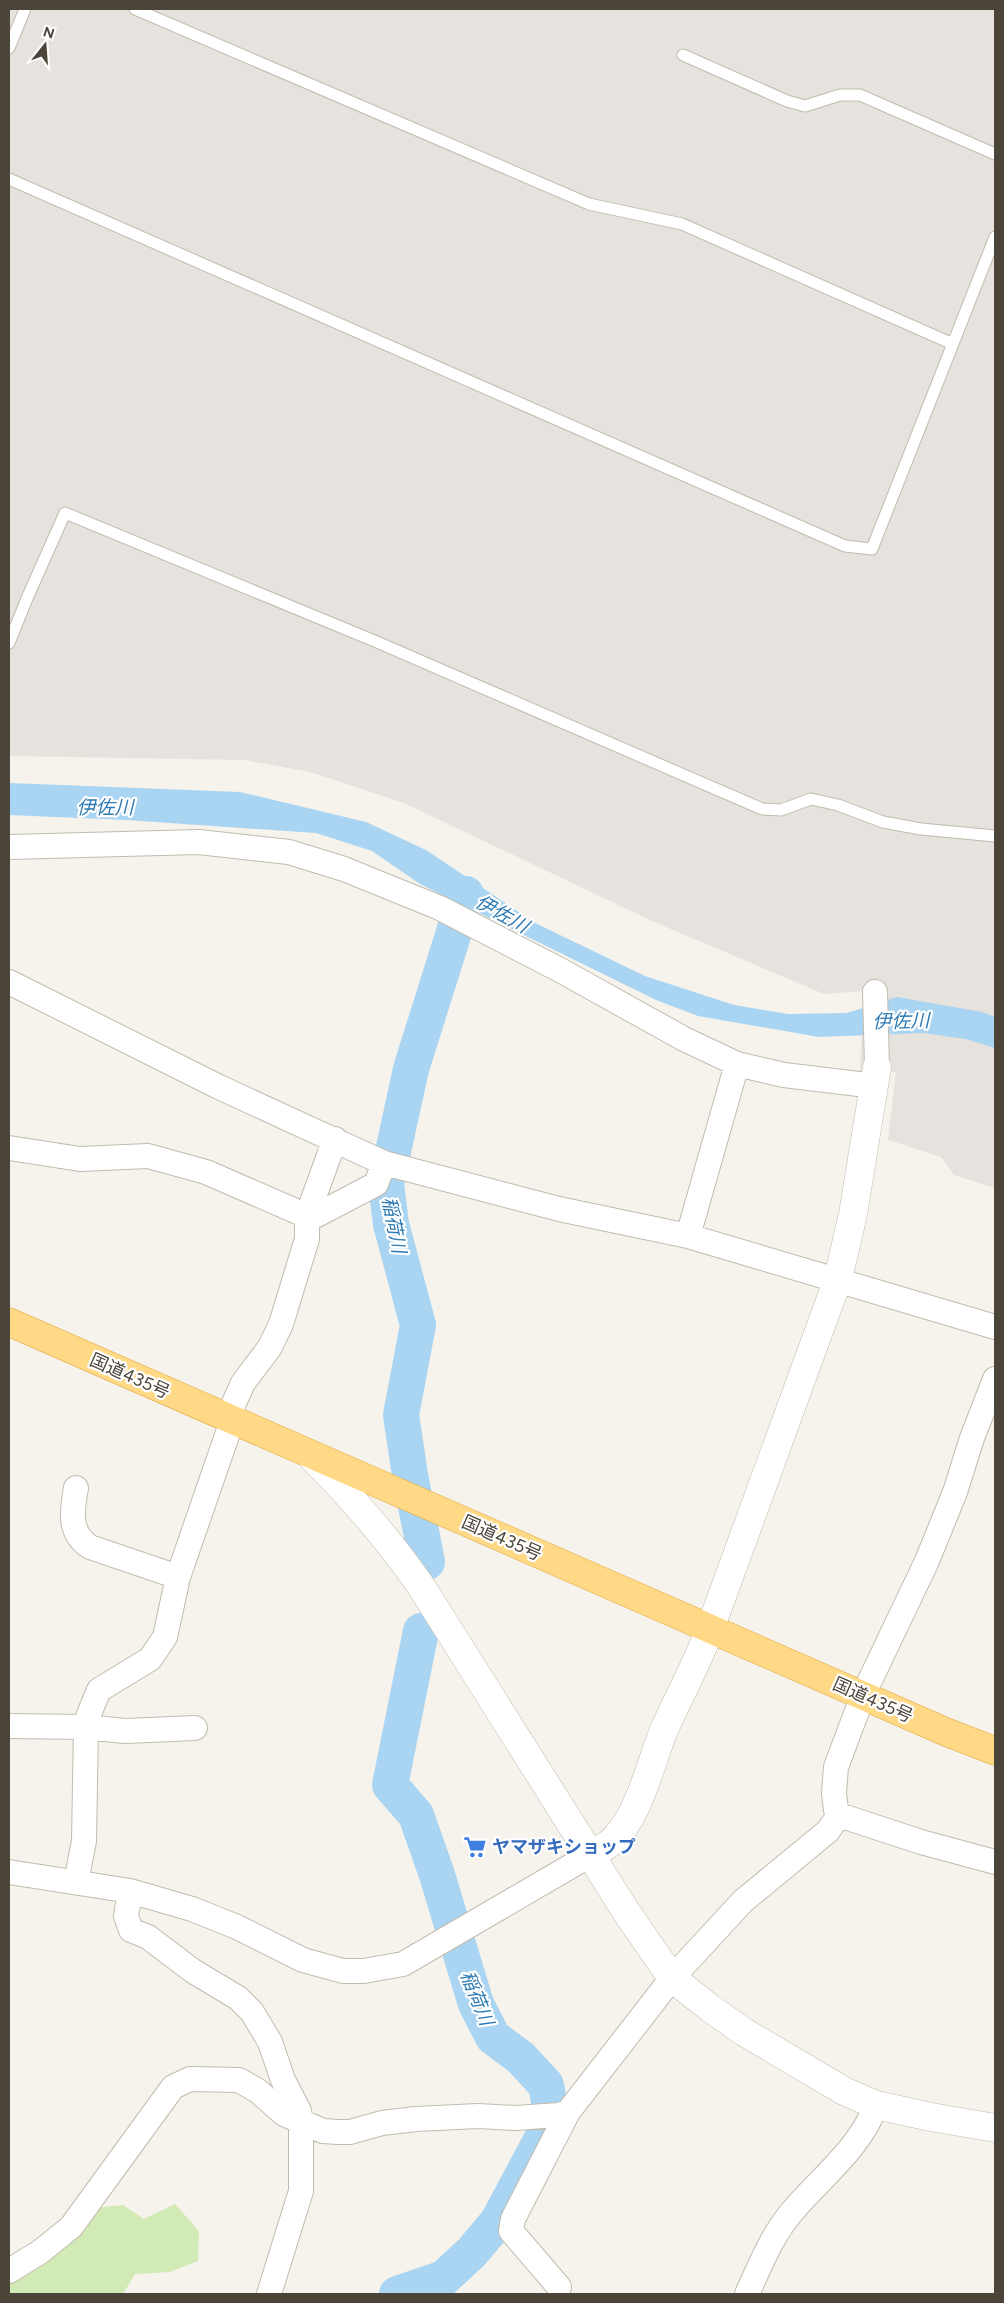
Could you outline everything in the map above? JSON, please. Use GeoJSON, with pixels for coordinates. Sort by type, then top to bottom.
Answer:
{"type":"FeatureCollection","features":[{"type":"Feature","properties":{"kind":"highway","name":"国道435号"},"geometry":{"type":"LineString","coordinates":[[9,1322],[995,1752]]}},
{"type":"Feature","properties":{"kind":"street"},"geometry":{"type":"LineString","coordinates":[[9,847],[199,842],[289,852],[344,869],[440,908],[551,966],[684,1040],[737,1064],[784,1075],[876,1077]]}},
{"type":"Feature","properties":{"kind":"street"},"geometry":{"type":"LineString","coordinates":[[9,982],[219,1087],[335,1139],[384,1164],[559,1210],[688,1236],[995,1327]]}},
{"type":"Feature","properties":{"kind":"street"},"geometry":{"type":"LineString","coordinates":[[9,1872],[130,1891],[192,1909],[237,1928],[303,1960],[343,1972],[364,1971],[403,1964],[610,1843],[624,1825],[640,1794],[664,1730],[700,1657],[838,1279],[853,1214],[876,1077],[875,992]]}},
{"type":"Feature","properties":{"kind":"street"},"geometry":{"type":"LineString","coordinates":[[688,1236],[737,1064]]}},
{"type":"Feature","properties":{"kind":"street"},"geometry":{"type":"LineString","coordinates":[[76,1882],[84,1841],[86,1727],[89,1714],[99,1690],[150,1660],[165,1637],[178,1577],[232,1420],[233,1405],[243,1383],[270,1347],[281,1324],[307,1239],[307,1216],[335,1139]]}},
{"type":"Feature","properties":{"kind":"street"},"geometry":{"type":"LineString","coordinates":[[9,1148],[80,1159],[148,1156],[206,1172],[307,1216],[317,1215],[376,1184],[384,1164]]}},
{"type":"Feature","properties":{"kind":"street"},"geometry":{"type":"LineString","coordinates":[[995,1379],[972,1438],[955,1492],[927,1561],[863,1695],[836,1767],[834,1793],[836,1810],[839,1815],[920,1842],[995,1862]]}},
{"type":"Feature","properties":{"kind":"street"},"geometry":{"type":"LineString","coordinates":[[308,1454],[364,1510],[391,1542],[438,1611],[648,1945],[672,1978],[744,2032],[844,2091],[876,2104],[930,2117],[995,2128]]}},
{"type":"Feature","properties":{"kind":"street"},"geometry":{"type":"LineString","coordinates":[[76,1488],[71,1513],[75,1529],[83,1542],[90,1547],[178,1577]]}},
{"type":"Feature","properties":{"kind":"street"},"geometry":{"type":"LineString","coordinates":[[9,1726],[86,1727],[125,1731],[195,1728]]}},
{"type":"Feature","properties":{"kind":"street"},"geometry":{"type":"LineString","coordinates":[[559,2287],[511,2231],[512,2219],[568,2112],[672,1978],[743,1901],[828,1831],[839,1815]]}},
{"type":"Feature","properties":{"kind":"street"},"geometry":{"type":"LineString","coordinates":[[130,1891],[126,1916],[131,1930],[148,1937],[193,1971],[238,1998],[252,2012],[270,2042],[282,2080],[299,2111],[302,2122],[300,2191],[268,2294]]}},
{"type":"Feature","properties":{"kind":"street"},"geometry":{"type":"LineString","coordinates":[[9,2271],[40,2252],[70,2227],[173,2087],[190,2079],[239,2080],[258,2091],[284,2114],[323,2131],[350,2132],[382,2123],[416,2119],[478,2116],[515,2118],[560,2115],[568,2112]]}},
{"type":"Feature","properties":{"kind":"street"},"geometry":{"type":"LineString","coordinates":[[747,2294],[775,2234],[791,2213],[857,2141],[870,2121],[876,2104]]}},
{"type":"Feature","properties":{"kind":"lane"},"geometry":{"type":"LineString","coordinates":[[9,48],[25,9]]}},
{"type":"Feature","properties":{"kind":"lane"},"geometry":{"type":"LineString","coordinates":[[135,9],[589,204],[682,224],[953,344]]}},
{"type":"Feature","properties":{"kind":"lane"},"geometry":{"type":"LineString","coordinates":[[683,55],[787,101],[805,106],[840,95],[860,95],[995,154]]}},
{"type":"Feature","properties":{"kind":"lane"},"geometry":{"type":"LineString","coordinates":[[9,179],[845,546],[872,549],[995,238]]}},
{"type":"Feature","properties":{"kind":"lane"},"geometry":{"type":"LineString","coordinates":[[9,643],[65,513],[377,642],[762,809],[781,810],[811,799],[838,805],[883,822],[921,829],[995,836]]}},
{"type":"Feature","properties":{"kind":"shaded area"},"geometry":{"type":"Polygon","coordinates":[[[9,9],[995,9],[995,1188],[954,1175],[941,1157],[888,1140],[896,1072],[860,1072],[863,991],[824,994],[652,921],[404,803],[310,772],[245,760],[9,756],[9,9]]]}},
{"type":"Feature","properties":{"kind":"green space"},"geometry":{"type":"Polygon","coordinates":[[[175,2204],[199,2231],[198,2261],[170,2272],[135,2274],[123,2294],[9,2294],[9,2276],[96,2208],[123,2205],[144,2219],[175,2204]]]}},
{"type":"Feature","properties":{"kind":"water","name":"伊佐川"},"geometry":{"type":"Polygon","coordinates":[[[9,783],[240,792],[366,822],[426,850],[535,923],[645,976],[734,1005],[788,1014],[847,1013],[897,997],[982,1012],[995,1017],[995,1048],[966,1039],[923,1033],[819,1037],[698,1016],[656,1000],[420,884],[372,851],[316,833],[126,820],[9,815],[9,783]]]}},
{"type":"Feature","properties":{"kind":"waterway","name":"稲荷川"},"geometry":{"type":"LineString","coordinates":[[427,1562],[410,1475],[401,1415],[418,1325],[391,1224],[386,1184],[411,1069],[466,894]]}},
{"type":"Feature","properties":{"kind":"waterway","name":"稲荷川"},"geometry":{"type":"LineString","coordinates":[[397,2294],[444,2278],[472,2252],[498,2221],[546,2131],[550,2107],[546,2085],[521,2058],[493,2037],[476,2004],[437,1875],[416,1815],[390,1785],[421,1631]]}},
{"type":"Feature","properties":{"kind":"place","name":"ヤマザキショップ"},"geometry":{"type":"Point","coordinates":[475,1847]}}]}
